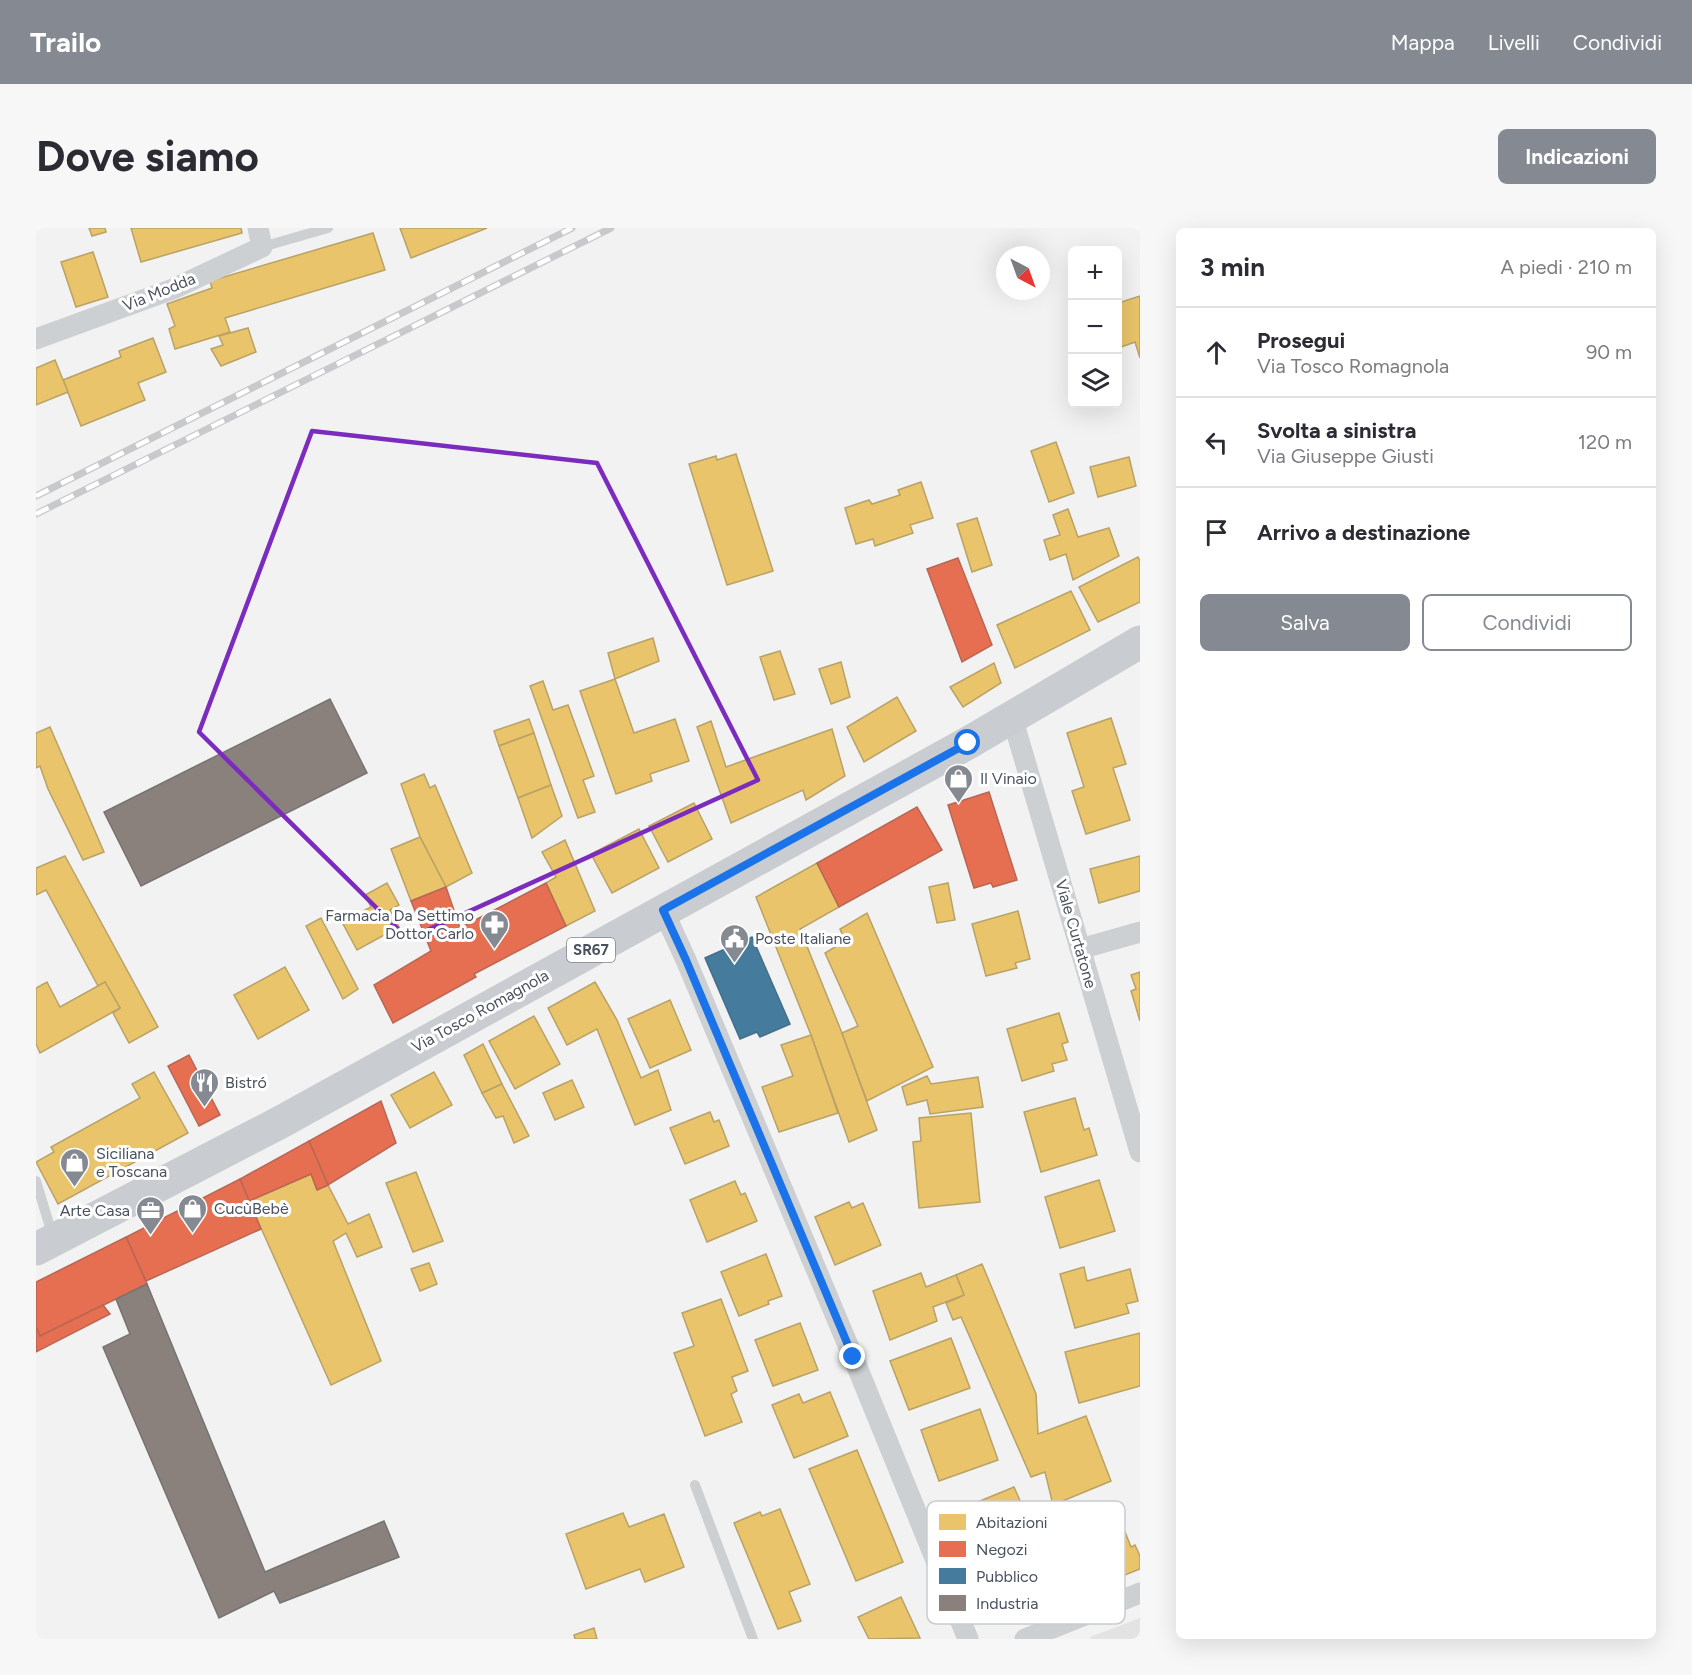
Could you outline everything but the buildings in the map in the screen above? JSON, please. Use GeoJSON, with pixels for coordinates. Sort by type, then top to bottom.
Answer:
{"type":"FeatureCollection","features":[{"type":"Feature","properties":{"kind":"main road","name":"Via Tosco Romagnola"},"geometry":{"type":"LineString","coordinates":[[45,1244],[279,1124],[1012,717],[1140,642]]}},
{"type":"Feature","properties":{"kind":"street","name":"Via Modda"},"geometry":{"type":"LineString","coordinates":[[36,339],[173,289],[260,238]]}},
{"type":"Feature","properties":{"kind":"street","name":"Viale Curtatone"},"geometry":{"type":"LineString","coordinates":[[1012,717],[1140,1152]]}},
{"type":"Feature","properties":{"kind":"street"},"geometry":{"type":"LineString","coordinates":[[663,910],[840,1325],[927,1538]]}},
{"type":"Feature","properties":{"kind":"street"},"geometry":{"type":"LineString","coordinates":[[1080,949],[1140,932]]}},
{"type":"Feature","properties":{"kind":"street"},"geometry":{"type":"LineString","coordinates":[[1125,1599],[1140,1593]]}},
{"type":"Feature","properties":{"kind":"street"},"geometry":{"type":"LineString","coordinates":[[962,1624],[968,1639]]}},
{"type":"Feature","properties":{"kind":"street"},"geometry":{"type":"LineString","coordinates":[[1025,1639],[1062,1624]]}},
{"type":"Feature","properties":{"kind":"lane"},"geometry":{"type":"LineString","coordinates":[[260,238],[328,228]]}},
{"type":"Feature","properties":{"kind":"lane"},"geometry":{"type":"LineString","coordinates":[[36,1181],[45,1244]]}},
{"type":"Feature","properties":{"kind":"lane"},"geometry":{"type":"LineString","coordinates":[[695,1485],[753,1639]]}},
{"type":"Feature","properties":{"kind":"highlighted area"},"geometry":{"type":"Polygon","coordinates":[[[312,431],[597,463],[758,780],[408,939],[199,732],[312,431]]]}},
{"type":"Feature","properties":{"kind":"shaded area"},"geometry":{"type":"Polygon","coordinates":[[[1140,1618],[1140,1639],[1091,1639],[1090,1637],[1125,1624],[1140,1618]]]}},
{"type":"Feature","properties":{"kind":"railway"},"geometry":{"type":"LineString","coordinates":[[36,496],[572,228]]}},
{"type":"Feature","properties":{"kind":"railway"},"geometry":{"type":"LineString","coordinates":[[36,514],[611,228]]}},
{"type":"Feature","properties":{"kind":"place","name":"Il Vinaio"},"geometry":{"type":"Point","coordinates":[959,804]}},
{"type":"Feature","properties":{"kind":"place","name":"Farmacia Da Settimo Dottor Carlo"},"geometry":{"type":"Point","coordinates":[495,950]}},
{"type":"Feature","properties":{"kind":"place","name":"Poste Italiane"},"geometry":{"type":"Point","coordinates":[734,964]}},
{"type":"Feature","properties":{"kind":"place","name":"Bistró"},"geometry":{"type":"Point","coordinates":[204,1108]}},
{"type":"Feature","properties":{"kind":"place","name":"Siciliana e Toscana"},"geometry":{"type":"Point","coordinates":[75,1188]}},
{"type":"Feature","properties":{"kind":"place","name":"CucùBebè"},"geometry":{"type":"Point","coordinates":[193,1234]}},
{"type":"Feature","properties":{"kind":"place","name":"Arte Casa"},"geometry":{"type":"Point","coordinates":[151,1236]}},
{"type":"Feature","properties":{"kind":"route"},"geometry":{"type":"LineString","coordinates":[[853,1357],[663,910],[968,743]]}}]}
